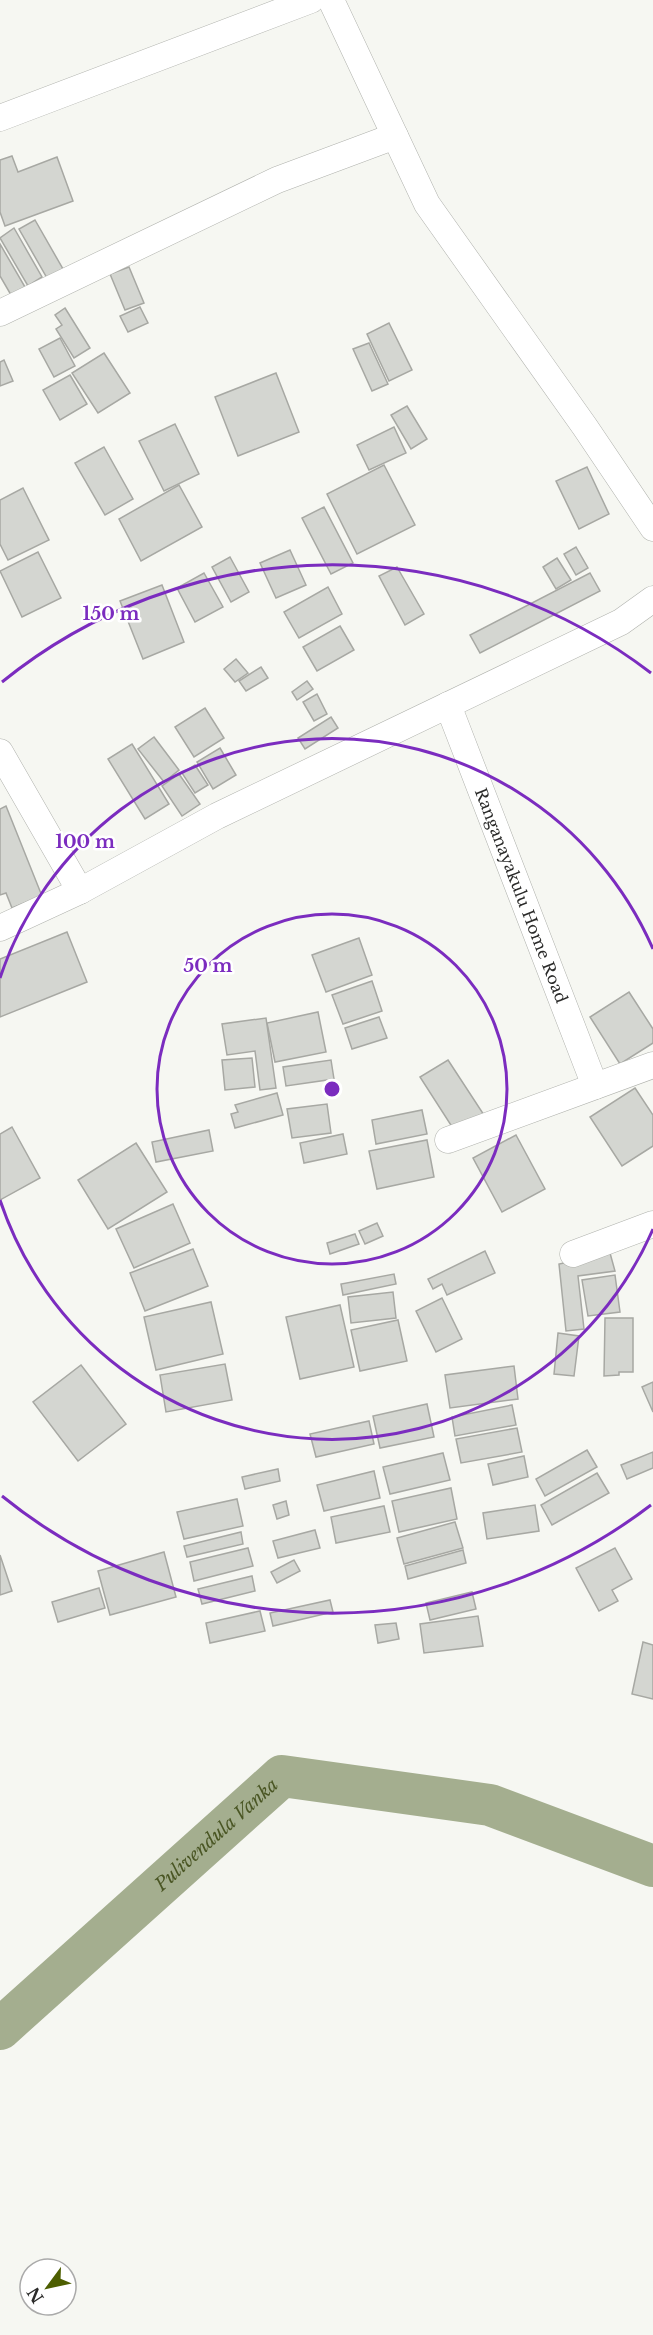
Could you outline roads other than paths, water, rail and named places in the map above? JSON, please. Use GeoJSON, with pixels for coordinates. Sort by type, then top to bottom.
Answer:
{"type":"FeatureCollection","features":[{"type":"Feature","properties":{"kind":"street"},"geometry":{"type":"LineString","coordinates":[[0,118],[311,0]]}},
{"type":"Feature","properties":{"kind":"street"},"geometry":{"type":"LineString","coordinates":[[331,0],[426,204],[585,427],[653,528]]}},
{"type":"Feature","properties":{"kind":"street"},"geometry":{"type":"LineString","coordinates":[[0,313],[277,180],[395,136]]}},
{"type":"Feature","properties":{"kind":"street"},"geometry":{"type":"LineString","coordinates":[[0,928],[80,891],[217,816],[621,622],[653,599]]}},
{"type":"Feature","properties":{"kind":"street","name":"Ranganayakulu Home Road"},"geometry":{"type":"LineString","coordinates":[[448,705],[595,1086]]}},
{"type":"Feature","properties":{"kind":"street"},"geometry":{"type":"LineString","coordinates":[[0,752],[80,891]]}},
{"type":"Feature","properties":{"kind":"street"},"geometry":{"type":"LineString","coordinates":[[448,1140],[653,1065]]}},
{"type":"Feature","properties":{"kind":"street"},"geometry":{"type":"LineString","coordinates":[[573,1254],[653,1224]]}},
{"type":"Feature","properties":{"kind":"waterway","name":"Pulivendula Vanka"},"geometry":{"type":"LineString","coordinates":[[0,2029],[282,1776],[490,1805],[653,1866]]}}]}
